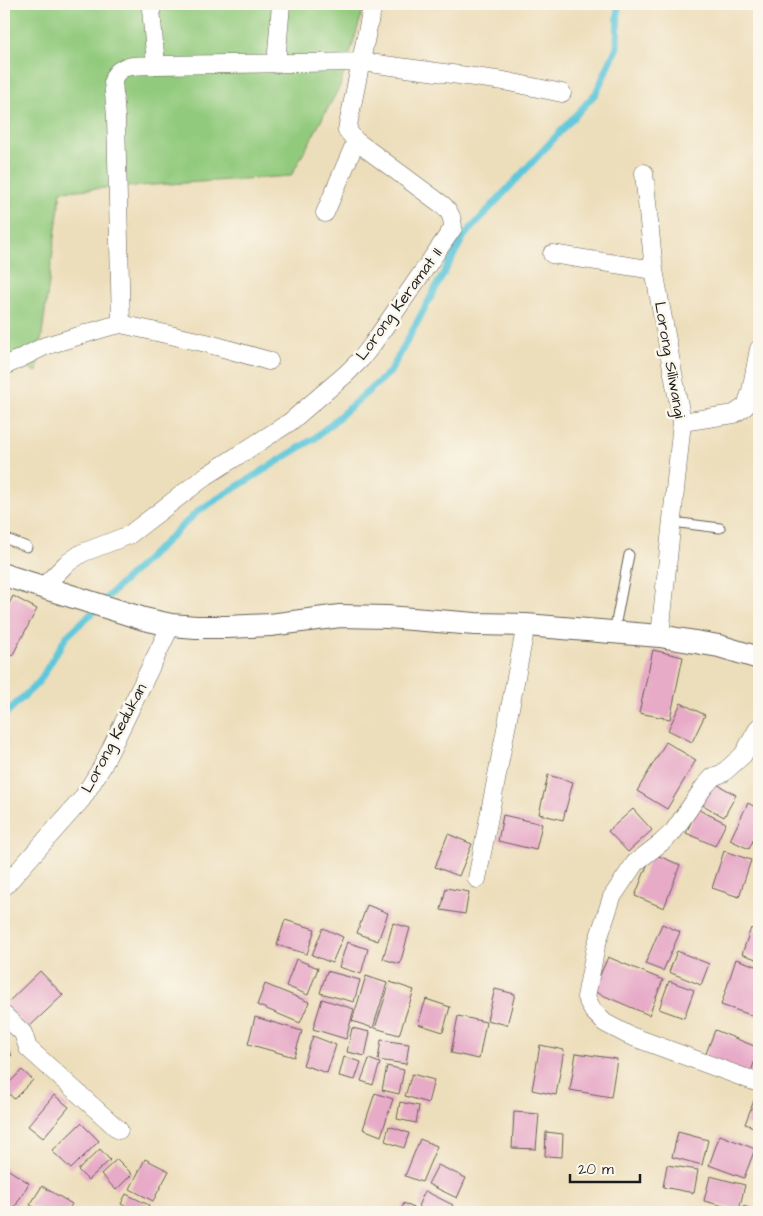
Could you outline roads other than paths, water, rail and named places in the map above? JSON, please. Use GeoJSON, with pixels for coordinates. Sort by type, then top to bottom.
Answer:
{"type":"FeatureCollection","features":[{"type":"Feature","properties":{"kind":"street"},"geometry":{"type":"LineString","coordinates":[[276,64],[281,4]]}},
{"type":"Feature","properties":{"kind":"street"},"geometry":{"type":"LineString","coordinates":[[325,213],[356,141],[349,133],[348,127],[374,4]]}},
{"type":"Feature","properties":{"kind":"street"},"geometry":{"type":"LineString","coordinates":[[152,9],[156,65]]}},
{"type":"Feature","properties":{"kind":"street"},"geometry":{"type":"LineString","coordinates":[[121,324],[116,116],[113,81],[114,75],[121,68],[156,65],[362,62],[504,81],[562,93]]}},
{"type":"Feature","properties":{"kind":"street","name":"Lorong Keramat II"},"geometry":{"type":"LineString","coordinates":[[43,587],[74,558],[82,553],[129,535],[206,476],[290,422],[346,374],[372,345],[453,228],[453,222],[449,211],[444,206],[356,141]]}},
{"type":"Feature","properties":{"kind":"street","name":"Lorong Siliwangi"},"geometry":{"type":"LineString","coordinates":[[644,173],[654,270],[682,422],[660,636]]}},
{"type":"Feature","properties":{"kind":"street"},"geometry":{"type":"LineString","coordinates":[[552,254],[654,270]]}},
{"type":"Feature","properties":{"kind":"street"},"geometry":{"type":"LineString","coordinates":[[4,366],[45,346],[121,324],[206,343],[269,361]]}},
{"type":"Feature","properties":{"kind":"street"},"geometry":{"type":"LineString","coordinates":[[682,422],[734,414],[746,406],[759,349]]}},
{"type":"Feature","properties":{"kind":"street"},"geometry":{"type":"LineString","coordinates":[[4,575],[144,619],[171,625],[227,627],[270,625],[340,616],[387,617],[475,624],[526,625],[660,636],[719,646],[759,658]]}},
{"type":"Feature","properties":{"kind":"street","name":"Lorong Kedukan"},"geometry":{"type":"LineString","coordinates":[[4,887],[82,800],[102,767],[171,625]]}},
{"type":"Feature","properties":{"kind":"street"},"geometry":{"type":"LineString","coordinates":[[477,879],[526,625]]}},
{"type":"Feature","properties":{"kind":"street"},"geometry":{"type":"LineString","coordinates":[[759,728],[743,755],[723,773],[713,777],[673,832],[635,863],[612,897],[596,946],[586,997],[593,1011],[605,1023],[628,1035],[759,1083]]}},
{"type":"Feature","properties":{"kind":"street"},"geometry":{"type":"LineString","coordinates":[[4,1014],[23,1033],[28,1048],[119,1130]]}},
{"type":"Feature","properties":{"kind":"lane"},"geometry":{"type":"LineString","coordinates":[[672,522],[720,528]]}},
{"type":"Feature","properties":{"kind":"lane"},"geometry":{"type":"LineString","coordinates":[[4,538],[27,547]]}},
{"type":"Feature","properties":{"kind":"lane"},"geometry":{"type":"LineString","coordinates":[[614,632],[629,555]]}},
{"type":"Feature","properties":{"kind":"waterway"},"geometry":{"type":"LineString","coordinates":[[103,601],[198,511],[315,438],[390,372],[464,236],[596,93],[617,47],[618,4]]}},
{"type":"Feature","properties":{"kind":"waterway"},"geometry":{"type":"LineString","coordinates":[[4,715],[39,682],[66,637],[96,609]]}}]}
